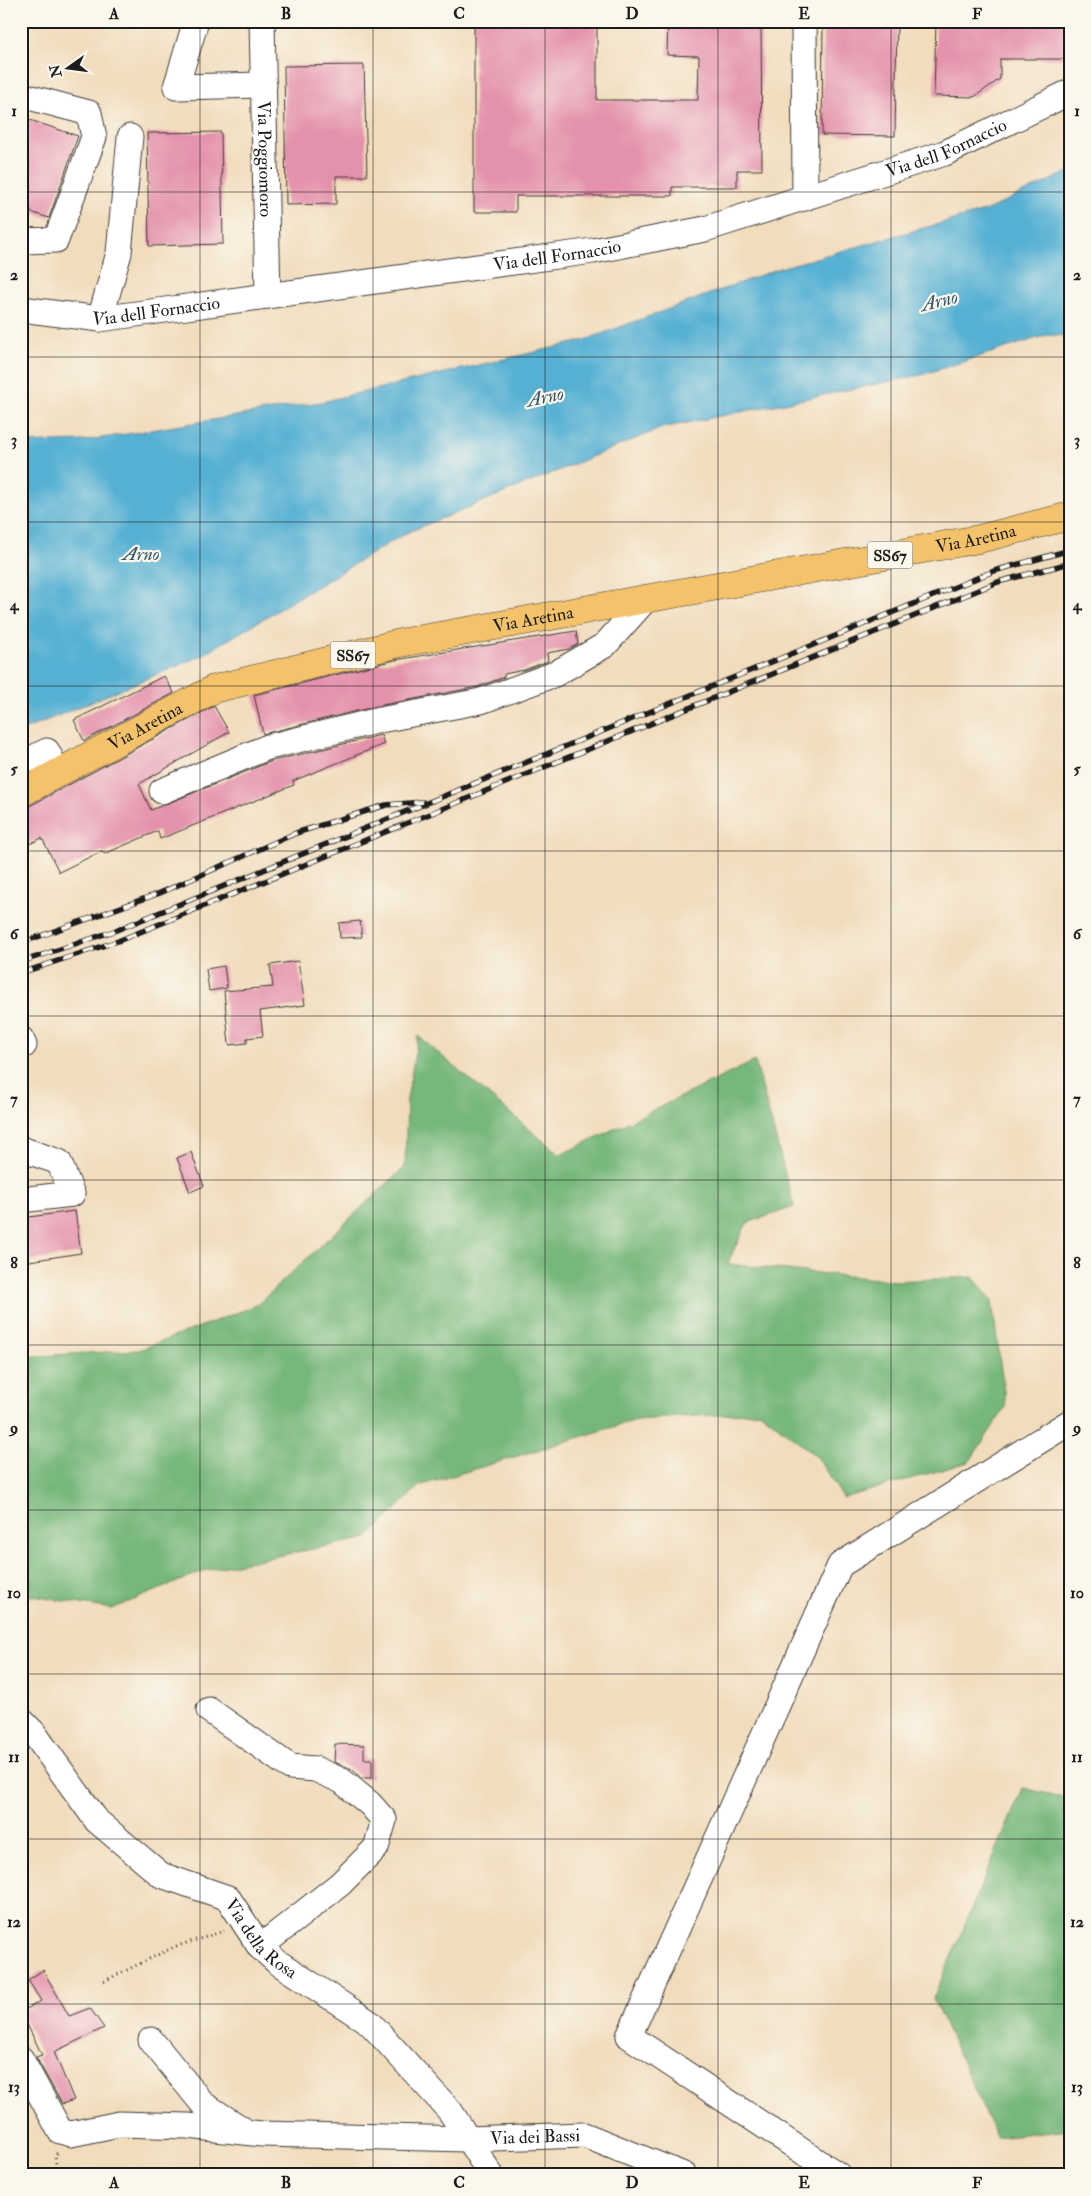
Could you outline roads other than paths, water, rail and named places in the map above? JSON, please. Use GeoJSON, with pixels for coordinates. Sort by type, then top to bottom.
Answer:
{"type":"FeatureCollection","features":[{"type":"Feature","properties":{"kind":"main road","name":"Via Aretina"},"geometry":{"type":"LineString","coordinates":[[21,794],[196,691],[214,689],[400,643],[979,539],[1070,516]]}},
{"type":"Feature","properties":{"kind":"street"},"geometry":{"type":"LineString","coordinates":[[196,21],[176,87],[264,84]]}},
{"type":"Feature","properties":{"kind":"street","name":"Via Poggiomoro"},"geometry":{"type":"LineString","coordinates":[[262,21],[268,296]]}},
{"type":"Feature","properties":{"kind":"street"},"geometry":{"type":"LineString","coordinates":[[804,21],[804,198]]}},
{"type":"Feature","properties":{"kind":"street","name":"Via dell Fornaccio"},"geometry":{"type":"LineString","coordinates":[[21,309],[100,319],[593,251],[705,229],[945,153],[1070,92]]}},
{"type":"Feature","properties":{"kind":"street"},"geometry":{"type":"LineString","coordinates":[[21,95],[89,113],[94,137],[56,240],[21,241]]}},
{"type":"Feature","properties":{"kind":"street"},"geometry":{"type":"LineString","coordinates":[[100,319],[119,253],[130,137]]}},
{"type":"Feature","properties":{"kind":"street"},"geometry":{"type":"LineString","coordinates":[[162,791],[268,747],[380,720],[481,701],[555,674],[606,645],[647,598]]}},
{"type":"Feature","properties":{"kind":"street"},"geometry":{"type":"LineString","coordinates":[[31,759],[47,751],[58,773]]}},
{"type":"Feature","properties":{"kind":"street"},"geometry":{"type":"LineString","coordinates":[[21,1039],[24,1045],[21,1046]]}},
{"type":"Feature","properties":{"kind":"street"},"geometry":{"type":"LineString","coordinates":[[21,1149],[59,1162],[72,1194],[21,1200]]}},
{"type":"Feature","properties":{"kind":"street"},"geometry":{"type":"LineString","coordinates":[[838,2175],[629,2036],[840,1565],[1070,1422]]}},
{"type":"Feature","properties":{"kind":"street"},"geometry":{"type":"LineString","coordinates":[[210,1710],[290,1766],[315,1769],[342,1781],[370,1804],[384,1820],[376,1848],[340,1884],[260,1947]]}},
{"type":"Feature","properties":{"kind":"street","name":"Via della Rosa"},"geometry":{"type":"LineString","coordinates":[[21,1720],[33,1732],[97,1821],[161,1875],[228,1898],[260,1947],[277,1962],[370,2022],[450,2111],[490,2175]]}},
{"type":"Feature","properties":{"kind":"street"},"geometry":{"type":"LineString","coordinates":[[151,2040],[203,2104],[246,2132]]}},
{"type":"Feature","properties":{"kind":"street","name":"Via dei Bassi"},"geometry":{"type":"LineString","coordinates":[[21,2059],[60,2131],[71,2134],[120,2124],[188,2126],[246,2132],[467,2138],[584,2135],[684,2175]]}},
{"type":"Feature","properties":{"kind":"water","name":"Arno"},"geometry":{"type":"Polygon","coordinates":[[[1070,171],[1070,336],[1047,335],[921,375],[662,428],[406,533],[201,656],[21,731],[21,443],[84,441],[321,402],[582,341],[780,268],[985,211],[1070,171]]]}},
{"type":"Feature","properties":{"kind":"railway"},"geometry":{"type":"LineString","coordinates":[[21,962],[114,931],[994,571],[1070,550]]}},
{"type":"Feature","properties":{"kind":"railway"},"geometry":{"type":"LineString","coordinates":[[21,973],[118,941],[998,582],[1070,563]]}},
{"type":"Feature","properties":{"kind":"railway"},"geometry":{"type":"LineString","coordinates":[[21,943],[160,893],[296,833],[386,805],[423,802]]}}]}
